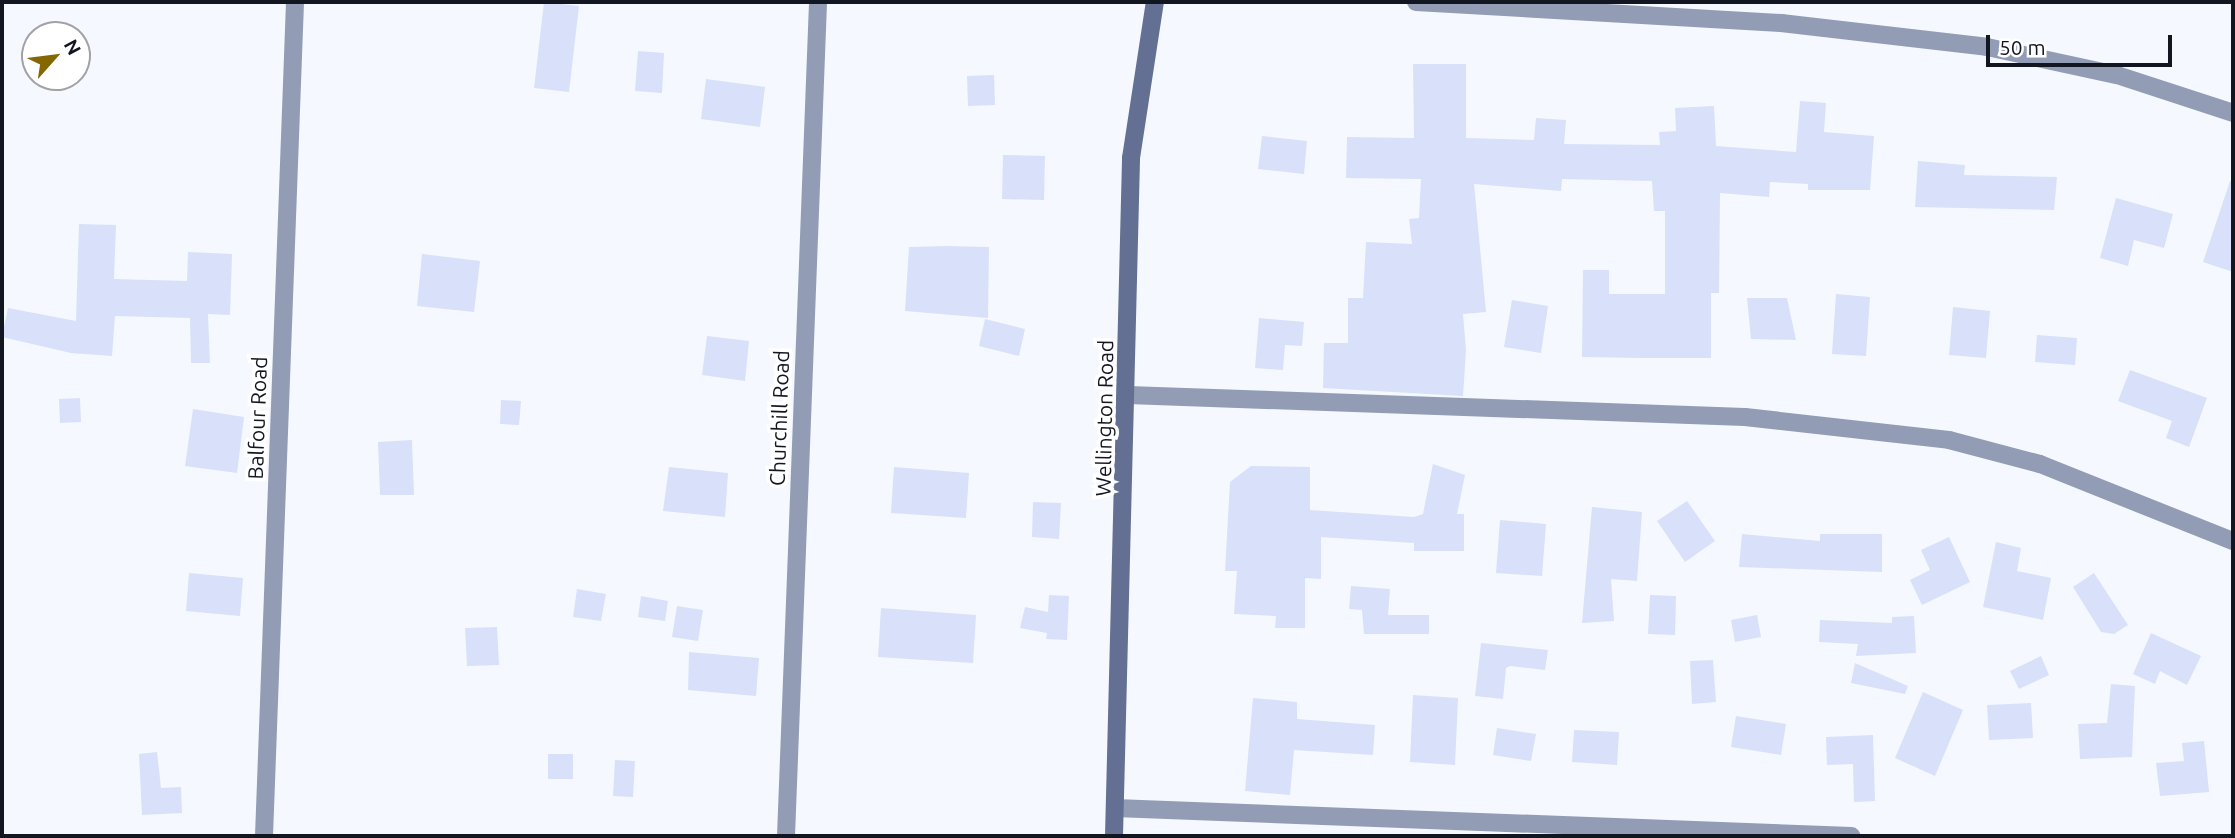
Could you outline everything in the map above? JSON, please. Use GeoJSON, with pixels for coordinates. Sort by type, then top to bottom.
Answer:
{"type":"FeatureCollection","features":[{"type":"Feature","properties":{"kind":"main road","name":"Wellington Road"},"geometry":{"type":"LineString","coordinates":[[1114,836],[1128,395],[1131,158],[1155,2]]}},
{"type":"Feature","properties":{"kind":"street","name":"Balfour Road"},"geometry":{"type":"LineString","coordinates":[[264,836],[295,2]]}},
{"type":"Feature","properties":{"kind":"street","name":"Churchill Road"},"geometry":{"type":"LineString","coordinates":[[786,836],[818,2]]}},
{"type":"Feature","properties":{"kind":"street"},"geometry":{"type":"LineString","coordinates":[[1416,2],[1781,23],[1987,47],[2117,75],[2233,113]]}},
{"type":"Feature","properties":{"kind":"street"},"geometry":{"type":"LineString","coordinates":[[1128,395],[1745,417],[1949,440],[2040,464],[2233,541]]}},
{"type":"Feature","properties":{"kind":"street"},"geometry":{"type":"LineString","coordinates":[[1115,808],[1851,836]]}},
{"type":"Feature","properties":{"kind":"building"},"geometry":{"type":"Polygon","coordinates":[[[544,2],[579,6],[569,92],[534,88],[544,2]]]}},
{"type":"Feature","properties":{"kind":"building"},"geometry":{"type":"Polygon","coordinates":[[[638,51],[664,53],[662,93],[635,91],[638,51]]]}},
{"type":"Feature","properties":{"kind":"building"},"geometry":{"type":"Polygon","coordinates":[[[1413,64],[1466,64],[1466,138],[1534,140],[1536,118],[1566,120],[1564,144],[1660,145],[1659,132],[1676,131],[1675,108],[1714,106],[1716,146],[1796,152],[1800,101],[1826,103],[1824,132],[1874,136],[1870,190],[1808,190],[1808,184],[1770,182],[1769,197],[1720,193],[1719,293],[1711,293],[1711,358],[1641,358],[1582,357],[1583,270],[1609,270],[1609,294],[1665,294],[1665,211],[1654,211],[1652,181],[1562,179],[1561,191],[1474,184],[1486,312],[1463,314],[1466,350],[1463,396],[1323,388],[1324,343],[1348,343],[1348,298],[1363,298],[1366,242],[1412,244],[1409,219],[1419,218],[1421,179],[1346,178],[1347,137],[1414,138],[1413,64]]]}},
{"type":"Feature","properties":{"kind":"building"},"geometry":{"type":"Polygon","coordinates":[[[994,75],[995,105],[968,106],[967,76],[994,75]]]}},
{"type":"Feature","properties":{"kind":"building"},"geometry":{"type":"Polygon","coordinates":[[[706,79],[765,87],[760,127],[701,119],[706,79]]]}},
{"type":"Feature","properties":{"kind":"building"},"geometry":{"type":"Polygon","coordinates":[[[1262,136],[1307,141],[1304,174],[1258,169],[1262,136]]]}},
{"type":"Feature","properties":{"kind":"building"},"geometry":{"type":"Polygon","coordinates":[[[1003,155],[1045,156],[1044,200],[1002,199],[1003,155]]]}},
{"type":"Feature","properties":{"kind":"building"},"geometry":{"type":"Polygon","coordinates":[[[1918,161],[1965,165],[1964,175],[2057,177],[2054,210],[1915,207],[1918,161]]]}},
{"type":"Feature","properties":{"kind":"building"},"geometry":{"type":"Polygon","coordinates":[[[2230,181],[2233,182],[2233,272],[2203,262],[2230,181]]]}},
{"type":"Feature","properties":{"kind":"building"},"geometry":{"type":"Polygon","coordinates":[[[2116,198],[2173,214],[2164,248],[2134,240],[2128,266],[2100,258],[2116,198]]]}},
{"type":"Feature","properties":{"kind":"building"},"geometry":{"type":"Polygon","coordinates":[[[79,224],[116,225],[114,279],[187,281],[188,252],[232,254],[230,315],[208,314],[210,363],[191,363],[190,318],[115,316],[112,356],[71,353],[2,337],[8,308],[76,321],[79,224]]]}},
{"type":"Feature","properties":{"kind":"building"},"geometry":{"type":"Polygon","coordinates":[[[909,247],[989,247],[988,318],[905,311],[909,247]]]}},
{"type":"Feature","properties":{"kind":"building"},"geometry":{"type":"Polygon","coordinates":[[[422,254],[480,261],[474,312],[417,306],[422,254]]]}},
{"type":"Feature","properties":{"kind":"building"},"geometry":{"type":"Polygon","coordinates":[[[1836,294],[1870,297],[1866,356],[1832,354],[1836,294]]]}},
{"type":"Feature","properties":{"kind":"building"},"geometry":{"type":"Polygon","coordinates":[[[1747,298],[1787,298],[1796,340],[1751,339],[1747,298]]]}},
{"type":"Feature","properties":{"kind":"building"},"geometry":{"type":"Polygon","coordinates":[[[1512,300],[1548,306],[1541,353],[1504,347],[1512,300]]]}},
{"type":"Feature","properties":{"kind":"building"},"geometry":{"type":"Polygon","coordinates":[[[1953,307],[1990,311],[1986,358],[1949,355],[1953,307]]]}},
{"type":"Feature","properties":{"kind":"building"},"geometry":{"type":"Polygon","coordinates":[[[1259,318],[1304,322],[1302,346],[1285,345],[1283,370],[1255,368],[1259,318]]]}},
{"type":"Feature","properties":{"kind":"building"},"geometry":{"type":"Polygon","coordinates":[[[985,319],[1025,329],[1019,356],[979,346],[985,319]]]}},
{"type":"Feature","properties":{"kind":"building"},"geometry":{"type":"Polygon","coordinates":[[[2037,335],[2077,338],[2075,365],[2035,362],[2037,335]]]}},
{"type":"Feature","properties":{"kind":"building"},"geometry":{"type":"Polygon","coordinates":[[[707,336],[749,341],[745,381],[702,375],[707,336]]]}},
{"type":"Feature","properties":{"kind":"building"},"geometry":{"type":"Polygon","coordinates":[[[2130,370],[2207,398],[2189,447],[2166,438],[2172,421],[2118,401],[2130,370]]]}},
{"type":"Feature","properties":{"kind":"building"},"geometry":{"type":"Polygon","coordinates":[[[80,398],[81,422],[60,423],[59,399],[80,398]]]}},
{"type":"Feature","properties":{"kind":"building"},"geometry":{"type":"Polygon","coordinates":[[[501,400],[521,401],[519,425],[500,424],[501,400]]]}},
{"type":"Feature","properties":{"kind":"building"},"geometry":{"type":"Polygon","coordinates":[[[193,409],[244,417],[237,473],[185,466],[193,409]]]}},
{"type":"Feature","properties":{"kind":"building"},"geometry":{"type":"Polygon","coordinates":[[[412,440],[414,495],[380,495],[378,442],[412,440]]]}},
{"type":"Feature","properties":{"kind":"building"},"geometry":{"type":"Polygon","coordinates":[[[1433,464],[1465,475],[1457,514],[1464,514],[1464,551],[1414,551],[1414,543],[1321,537],[1321,579],[1305,578],[1305,628],[1275,628],[1276,616],[1234,614],[1237,571],[1225,571],[1230,482],[1251,466],[1310,467],[1310,510],[1414,517],[1423,514],[1433,464]]]}},
{"type":"Feature","properties":{"kind":"building"},"geometry":{"type":"Polygon","coordinates":[[[669,467],[728,473],[725,517],[663,511],[669,467]]]}},
{"type":"Feature","properties":{"kind":"building"},"geometry":{"type":"Polygon","coordinates":[[[894,467],[969,473],[966,518],[891,513],[894,467]]]}},
{"type":"Feature","properties":{"kind":"building"},"geometry":{"type":"Polygon","coordinates":[[[1687,501],[1715,541],[1685,562],[1657,521],[1687,501]]]}},
{"type":"Feature","properties":{"kind":"building"},"geometry":{"type":"Polygon","coordinates":[[[1033,502],[1061,503],[1059,539],[1032,537],[1033,502]]]}},
{"type":"Feature","properties":{"kind":"building"},"geometry":{"type":"Polygon","coordinates":[[[1592,507],[1642,512],[1637,581],[1611,579],[1614,621],[1582,623],[1592,507]]]}},
{"type":"Feature","properties":{"kind":"building"},"geometry":{"type":"Polygon","coordinates":[[[1500,520],[1546,524],[1542,576],[1496,573],[1500,520]]]}},
{"type":"Feature","properties":{"kind":"building"},"geometry":{"type":"Polygon","coordinates":[[[1742,534],[1820,541],[1820,534],[1882,534],[1882,572],[1739,567],[1742,534]]]}},
{"type":"Feature","properties":{"kind":"building"},"geometry":{"type":"Polygon","coordinates":[[[1949,537],[1970,582],[1922,605],[1910,580],[1930,570],[1921,550],[1949,537]]]}},
{"type":"Feature","properties":{"kind":"building"},"geometry":{"type":"Polygon","coordinates":[[[1996,542],[2021,548],[2017,571],[2051,578],[2043,620],[1983,607],[1996,542]]]}},
{"type":"Feature","properties":{"kind":"building"},"geometry":{"type":"Polygon","coordinates":[[[189,573],[243,578],[240,616],[186,611],[189,573]]]}},
{"type":"Feature","properties":{"kind":"building"},"geometry":{"type":"Polygon","coordinates":[[[2094,573],[2128,625],[2114,634],[2101,632],[2073,587],[2094,573]]]}},
{"type":"Feature","properties":{"kind":"building"},"geometry":{"type":"Polygon","coordinates":[[[1351,586],[1390,589],[1388,615],[1429,615],[1429,634],[1364,634],[1362,610],[1349,609],[1351,586]]]}},
{"type":"Feature","properties":{"kind":"building"},"geometry":{"type":"Polygon","coordinates":[[[577,589],[606,594],[601,621],[573,617],[577,589]]]}},
{"type":"Feature","properties":{"kind":"building"},"geometry":{"type":"Polygon","coordinates":[[[1049,595],[1069,596],[1067,640],[1046,639],[1047,633],[1020,628],[1025,607],[1048,612],[1049,595]]]}},
{"type":"Feature","properties":{"kind":"building"},"geometry":{"type":"Polygon","coordinates":[[[1650,595],[1676,596],[1675,635],[1648,634],[1650,595]]]}},
{"type":"Feature","properties":{"kind":"building"},"geometry":{"type":"Polygon","coordinates":[[[641,596],[668,601],[665,621],[638,617],[641,596]]]}},
{"type":"Feature","properties":{"kind":"building"},"geometry":{"type":"Polygon","coordinates":[[[677,606],[703,610],[698,641],[672,637],[677,606]]]}},
{"type":"Feature","properties":{"kind":"building"},"geometry":{"type":"Polygon","coordinates":[[[881,608],[976,615],[973,663],[878,657],[881,608]]]}},
{"type":"Feature","properties":{"kind":"building"},"geometry":{"type":"Polygon","coordinates":[[[1757,615],[1761,637],[1735,642],[1731,620],[1757,615]]]}},
{"type":"Feature","properties":{"kind":"building"},"geometry":{"type":"Polygon","coordinates":[[[1914,616],[1916,653],[1856,656],[1858,644],[1819,642],[1820,620],[1892,623],[1892,617],[1914,616]]]}},
{"type":"Feature","properties":{"kind":"building"},"geometry":{"type":"Polygon","coordinates":[[[497,627],[499,665],[467,666],[465,628],[497,627]]]}},
{"type":"Feature","properties":{"kind":"building"},"geometry":{"type":"Polygon","coordinates":[[[2151,633],[2201,656],[2187,685],[2160,671],[2155,684],[2133,674],[2151,633]]]}},
{"type":"Feature","properties":{"kind":"building"},"geometry":{"type":"Polygon","coordinates":[[[1481,643],[1548,650],[1545,670],[1510,666],[1506,668],[1503,699],[1475,696],[1481,643]]]}},
{"type":"Feature","properties":{"kind":"building"},"geometry":{"type":"Polygon","coordinates":[[[689,652],[759,658],[756,696],[688,690],[689,652]]]}},
{"type":"Feature","properties":{"kind":"building"},"geometry":{"type":"Polygon","coordinates":[[[2041,656],[2049,675],[2019,689],[2010,671],[2041,656]]]}},
{"type":"Feature","properties":{"kind":"building"},"geometry":{"type":"Polygon","coordinates":[[[1713,660],[1716,702],[1692,704],[1690,661],[1713,660]]]}},
{"type":"Feature","properties":{"kind":"building"},"geometry":{"type":"Polygon","coordinates":[[[1855,663],[1908,686],[1905,694],[1851,683],[1855,663]]]}},
{"type":"Feature","properties":{"kind":"building"},"geometry":{"type":"Polygon","coordinates":[[[2111,684],[2135,686],[2132,757],[2080,759],[2078,724],[2107,723],[2111,684]]]}},
{"type":"Feature","properties":{"kind":"building"},"geometry":{"type":"Polygon","coordinates":[[[1923,692],[1963,710],[1935,776],[1895,758],[1923,692]]]}},
{"type":"Feature","properties":{"kind":"building"},"geometry":{"type":"Polygon","coordinates":[[[1413,695],[1458,698],[1455,765],[1410,762],[1413,695]]]}},
{"type":"Feature","properties":{"kind":"building"},"geometry":{"type":"Polygon","coordinates":[[[1253,698],[1297,702],[1297,719],[1375,725],[1373,755],[1294,750],[1290,795],[1245,791],[1253,698]]]}},
{"type":"Feature","properties":{"kind":"building"},"geometry":{"type":"Polygon","coordinates":[[[2031,703],[2033,738],[1989,740],[1987,705],[2031,703]]]}},
{"type":"Feature","properties":{"kind":"building"},"geometry":{"type":"Polygon","coordinates":[[[1736,716],[1786,724],[1781,755],[1731,747],[1736,716]]]}},
{"type":"Feature","properties":{"kind":"building"},"geometry":{"type":"Polygon","coordinates":[[[1497,728],[1536,734],[1531,761],[1493,755],[1497,728]]]}},
{"type":"Feature","properties":{"kind":"building"},"geometry":{"type":"Polygon","coordinates":[[[1574,730],[1619,732],[1617,765],[1572,762],[1574,730]]]}},
{"type":"Feature","properties":{"kind":"building"},"geometry":{"type":"Polygon","coordinates":[[[1873,735],[1875,801],[1854,802],[1853,764],[1827,765],[1826,737],[1873,735]]]}},
{"type":"Feature","properties":{"kind":"building"},"geometry":{"type":"Polygon","coordinates":[[[2204,741],[2209,792],[2160,796],[2156,763],[2184,761],[2182,743],[2204,741]]]}},
{"type":"Feature","properties":{"kind":"building"},"geometry":{"type":"Polygon","coordinates":[[[157,752],[161,788],[181,787],[182,813],[142,815],[139,754],[157,752]]]}},
{"type":"Feature","properties":{"kind":"building"},"geometry":{"type":"Polygon","coordinates":[[[548,754],[573,754],[573,779],[548,779],[548,754]]]}},
{"type":"Feature","properties":{"kind":"building"},"geometry":{"type":"Polygon","coordinates":[[[615,760],[635,761],[633,797],[613,796],[615,760]]]}}]}
